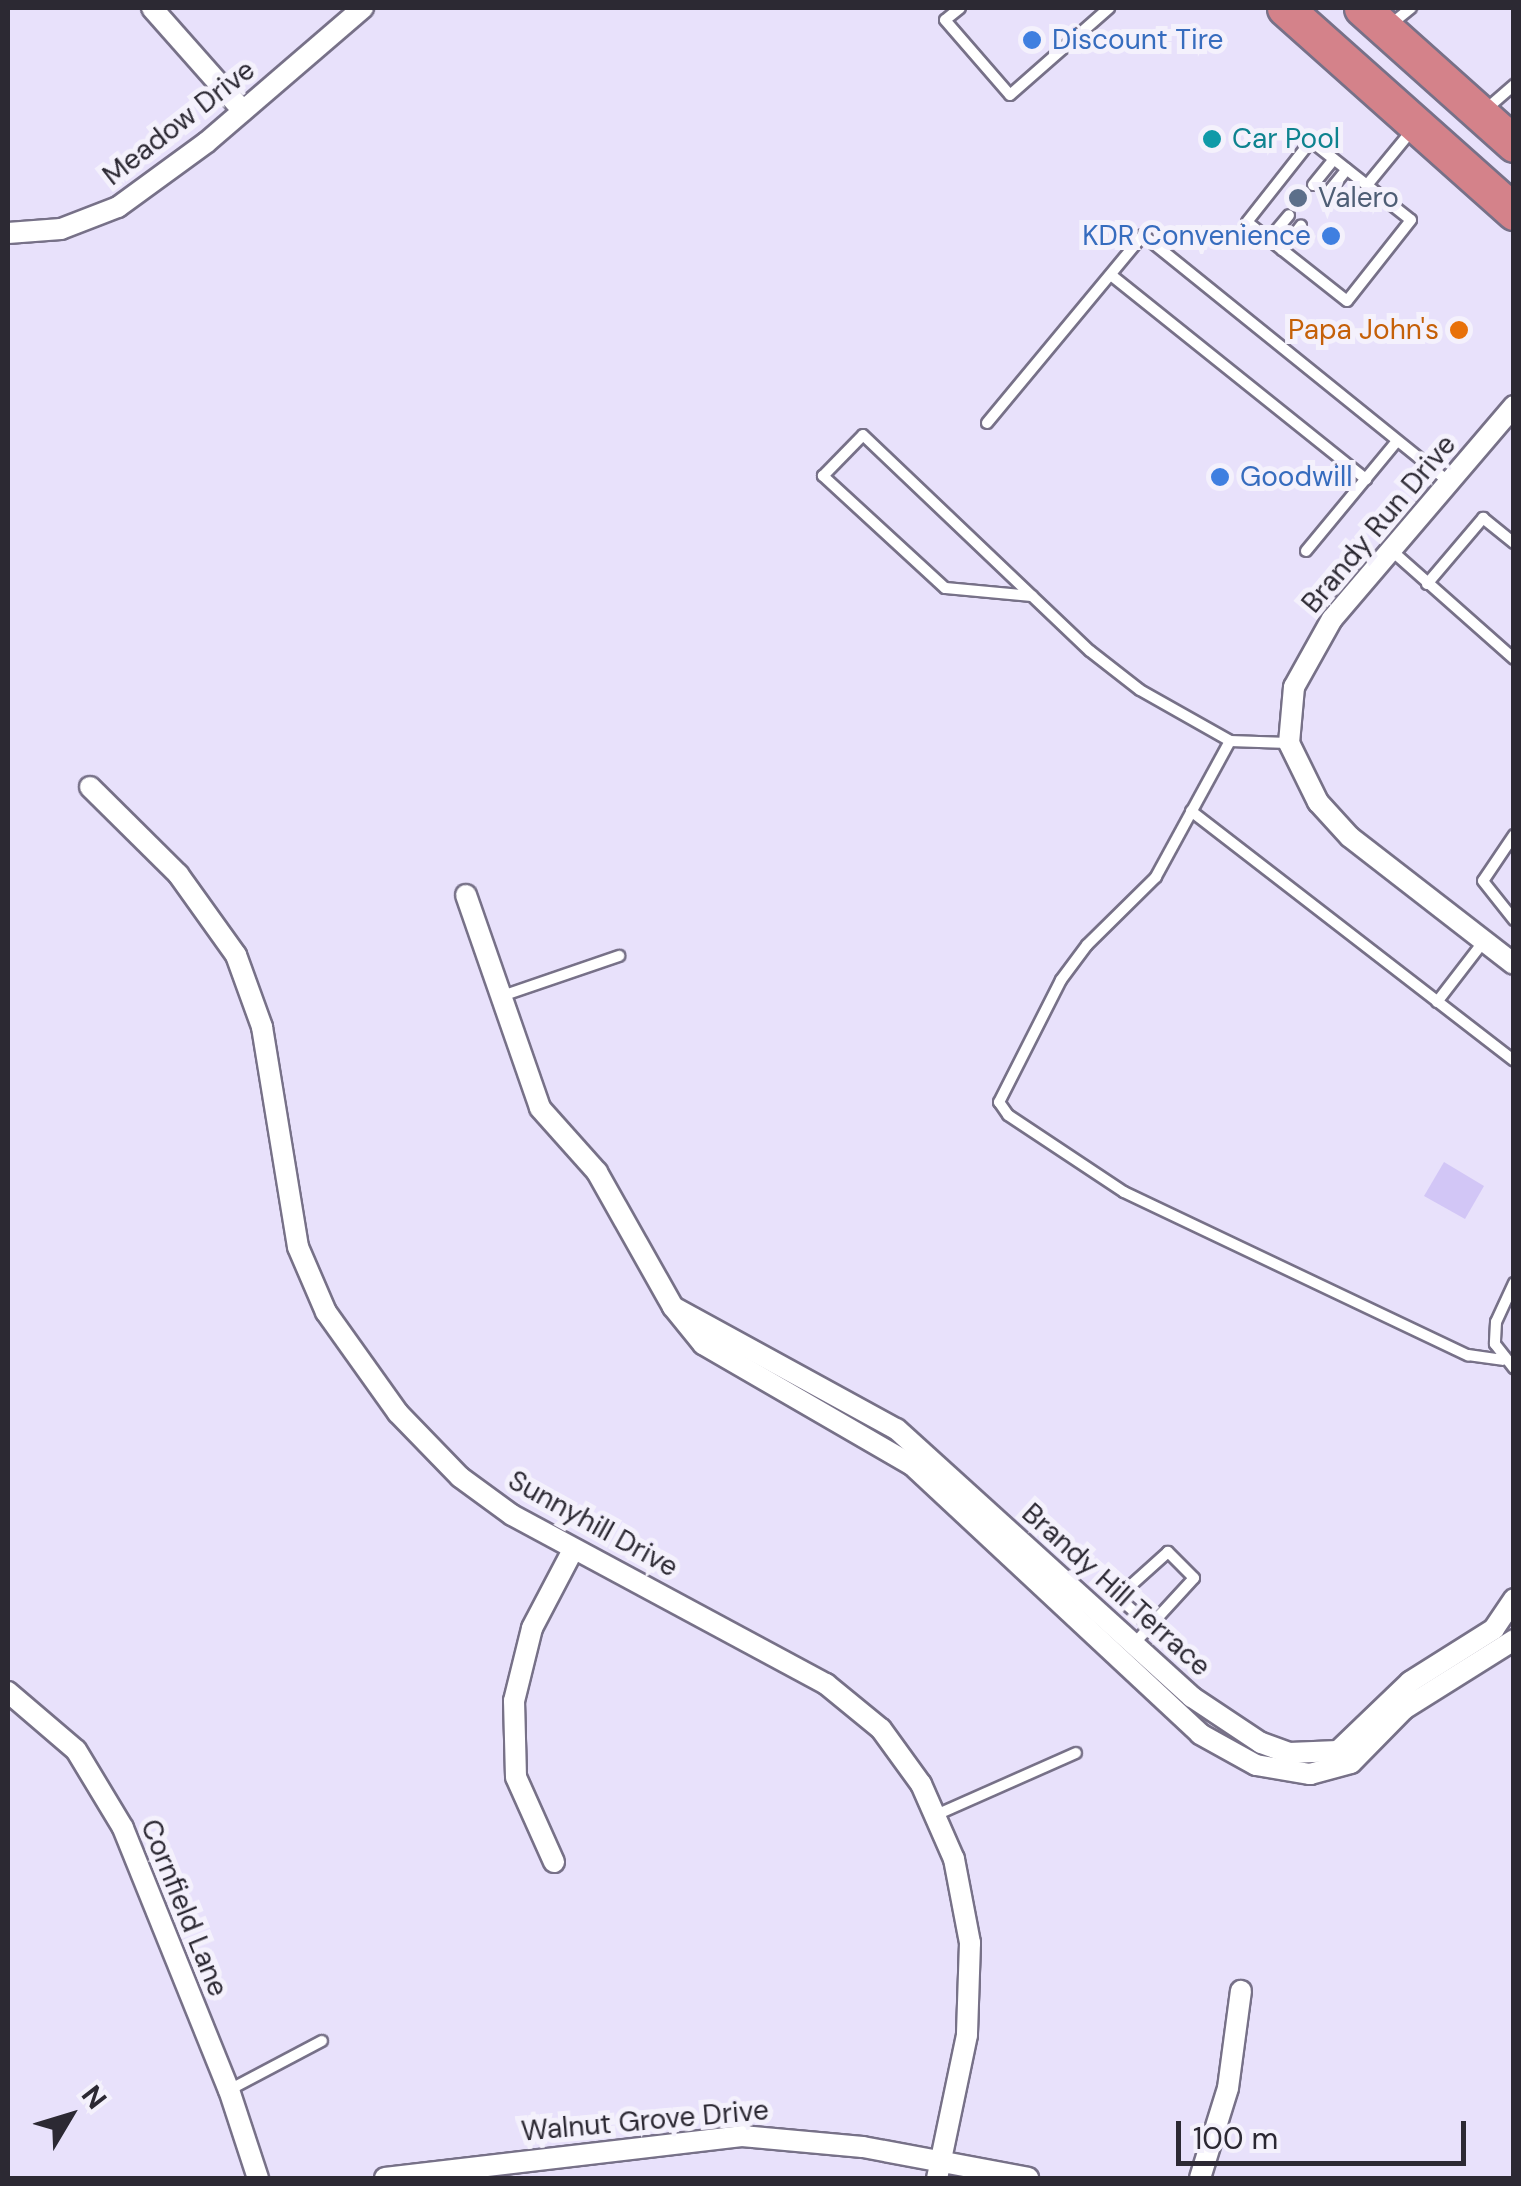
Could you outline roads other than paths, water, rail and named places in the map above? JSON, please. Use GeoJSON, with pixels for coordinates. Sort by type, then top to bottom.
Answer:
{"type":"FeatureCollection","features":[{"type":"Feature","properties":{"kind":"highway"},"geometry":{"type":"LineString","coordinates":[[1285,8],[1414,128],[1514,212]]}},
{"type":"Feature","properties":{"kind":"highway"},"geometry":{"type":"LineString","coordinates":[[1386,15],[1480,115],[1514,144]]}},
{"type":"Feature","properties":{"kind":"street"},"geometry":{"type":"LineString","coordinates":[[152,8],[243,111]]}},
{"type":"Feature","properties":{"kind":"street","name":"Meadow Drive"},"geometry":{"type":"LineString","coordinates":[[8,232],[61,229],[118,207],[243,111],[363,8]]}},
{"type":"Feature","properties":{"kind":"street","name":"Brandy Run Drive"},"geometry":{"type":"LineString","coordinates":[[1289,743],[1294,688],[1310,653],[1391,549],[1514,406]]}},
{"type":"Feature","properties":{"kind":"street"},"geometry":{"type":"LineString","coordinates":[[1289,743],[1318,802],[1350,837],[1514,964]]}},
{"type":"Feature","properties":{"kind":"street","name":"Sunnyhill Drive"},"geometry":{"type":"LineString","coordinates":[[90,786],[178,874],[236,955],[262,1026],[298,1247],[326,1312],[363,1369],[436,1454],[512,1515],[773,1652],[853,1703],[905,1758],[936,1815],[964,1901],[971,1982],[939,2169]]}},
{"type":"Feature","properties":{"kind":"street","name":"Brandy Hill Terrace"},"geometry":{"type":"LineString","coordinates":[[466,895],[540,1108],[597,1172],[673,1307],[920,1447],[1224,1750],[1284,1773],[1310,1774],[1350,1763],[1413,1702],[1514,1640]]}},
{"type":"Feature","properties":{"kind":"street"},"geometry":{"type":"LineString","coordinates":[[554,1862],[516,1777],[514,1700],[532,1628],[573,1550]]}},
{"type":"Feature","properties":{"kind":"street","name":"Brandy Hill Terrace"},"geometry":{"type":"LineString","coordinates":[[1126,1652],[1233,1726],[1308,1757],[1356,1738],[1410,1682],[1494,1630],[1514,1599]]}},
{"type":"Feature","properties":{"kind":"street","name":"Cornfield Lane"},"geometry":{"type":"LineString","coordinates":[[8,1692],[53,1726],[98,1782],[123,1828],[230,2090],[258,2178]]}},
{"type":"Feature","properties":{"kind":"street"},"geometry":{"type":"LineString","coordinates":[[1200,2178],[1228,2088],[1241,1991]]}},
{"type":"Feature","properties":{"kind":"street","name":"Walnut Grove Drive"},"geometry":{"type":"LineString","coordinates":[[385,2178],[742,2136],[939,2169],[1028,2178]]}},
{"type":"Feature","properties":{"kind":"lane"},"geometry":{"type":"LineString","coordinates":[[960,8],[945,20],[1010,95],[1109,8]]}},
{"type":"Feature","properties":{"kind":"lane"},"geometry":{"type":"LineString","coordinates":[[1480,115],[1514,85]]}},
{"type":"Feature","properties":{"kind":"lane"},"geometry":{"type":"LineString","coordinates":[[1368,185],[1414,128]]}},
{"type":"Feature","properties":{"kind":"lane"},"geometry":{"type":"LineString","coordinates":[[1311,140],[1348,170],[1411,220],[1347,301],[1247,222],[1311,140]]}},
{"type":"Feature","properties":{"kind":"lane"},"geometry":{"type":"LineString","coordinates":[[1313,184],[1334,159]]}},
{"type":"Feature","properties":{"kind":"lane"},"geometry":{"type":"LineString","coordinates":[[1326,195],[1348,170]]}},
{"type":"Feature","properties":{"kind":"lane"},"geometry":{"type":"LineString","coordinates":[[1269,239],[1289,215]]}},
{"type":"Feature","properties":{"kind":"lane"},"geometry":{"type":"LineString","coordinates":[[1282,250],[1302,226]]}},
{"type":"Feature","properties":{"kind":"lane"},"geometry":{"type":"LineString","coordinates":[[987,424],[1143,235],[1449,482]]}},
{"type":"Feature","properties":{"kind":"lane"},"geometry":{"type":"LineString","coordinates":[[1111,275],[1366,479]]}},
{"type":"Feature","properties":{"kind":"lane"},"geometry":{"type":"LineString","coordinates":[[1032,596],[945,588],[822,476],[862,435],[1032,596],[1140,690],[1230,741],[1289,743]]}},
{"type":"Feature","properties":{"kind":"lane"},"geometry":{"type":"LineString","coordinates":[[1306,552],[1397,440]]}},
{"type":"Feature","properties":{"kind":"lane"},"geometry":{"type":"LineString","coordinates":[[1427,584],[1483,518],[1514,543]]}},
{"type":"Feature","properties":{"kind":"lane"},"geometry":{"type":"LineString","coordinates":[[1391,549],[1514,659]]}},
{"type":"Feature","properties":{"kind":"lane"},"geometry":{"type":"LineString","coordinates":[[1230,741],[1136,904],[1087,945],[1061,980],[1000,1102],[1008,1116],[1124,1192],[1468,1355],[1503,1360],[1514,1368]]}},
{"type":"Feature","properties":{"kind":"lane"},"geometry":{"type":"LineString","coordinates":[[1191,811],[1514,1061]]}},
{"type":"Feature","properties":{"kind":"lane"},"geometry":{"type":"LineString","coordinates":[[1514,836],[1483,881],[1514,920]]}},
{"type":"Feature","properties":{"kind":"lane"},"geometry":{"type":"LineString","coordinates":[[1438,1002],[1484,941]]}},
{"type":"Feature","properties":{"kind":"lane"},"geometry":{"type":"LineString","coordinates":[[501,996],[620,956]]}},
{"type":"Feature","properties":{"kind":"lane"},"geometry":{"type":"LineString","coordinates":[[1503,1360],[1496,1322],[1514,1283]]}},
{"type":"Feature","properties":{"kind":"lane"},"geometry":{"type":"LineString","coordinates":[[1126,1652],[1150,1626],[1194,1578],[1168,1552],[1118,1597],[1150,1626]]}},
{"type":"Feature","properties":{"kind":"lane"},"geometry":{"type":"LineString","coordinates":[[936,1815],[1076,1753]]}},
{"type":"Feature","properties":{"kind":"lane"},"geometry":{"type":"LineString","coordinates":[[230,2090],[322,2041]]}},
{"type":"Feature","properties":{"kind":"place","name":"Discount Tire"},"geometry":{"type":"Point","coordinates":[1032,40]}},
{"type":"Feature","properties":{"kind":"place","name":"Car Pool"},"geometry":{"type":"Point","coordinates":[1212,139]}},
{"type":"Feature","properties":{"kind":"place","name":"Valero"},"geometry":{"type":"Point","coordinates":[1298,198]}},
{"type":"Feature","properties":{"kind":"place","name":"KDR Convenience"},"geometry":{"type":"Point","coordinates":[1331,236]}},
{"type":"Feature","properties":{"kind":"place","name":"Papa John's"},"geometry":{"type":"Point","coordinates":[1459,330]}},
{"type":"Feature","properties":{"kind":"place","name":"Goodwill"},"geometry":{"type":"Point","coordinates":[1220,477]}}]}
